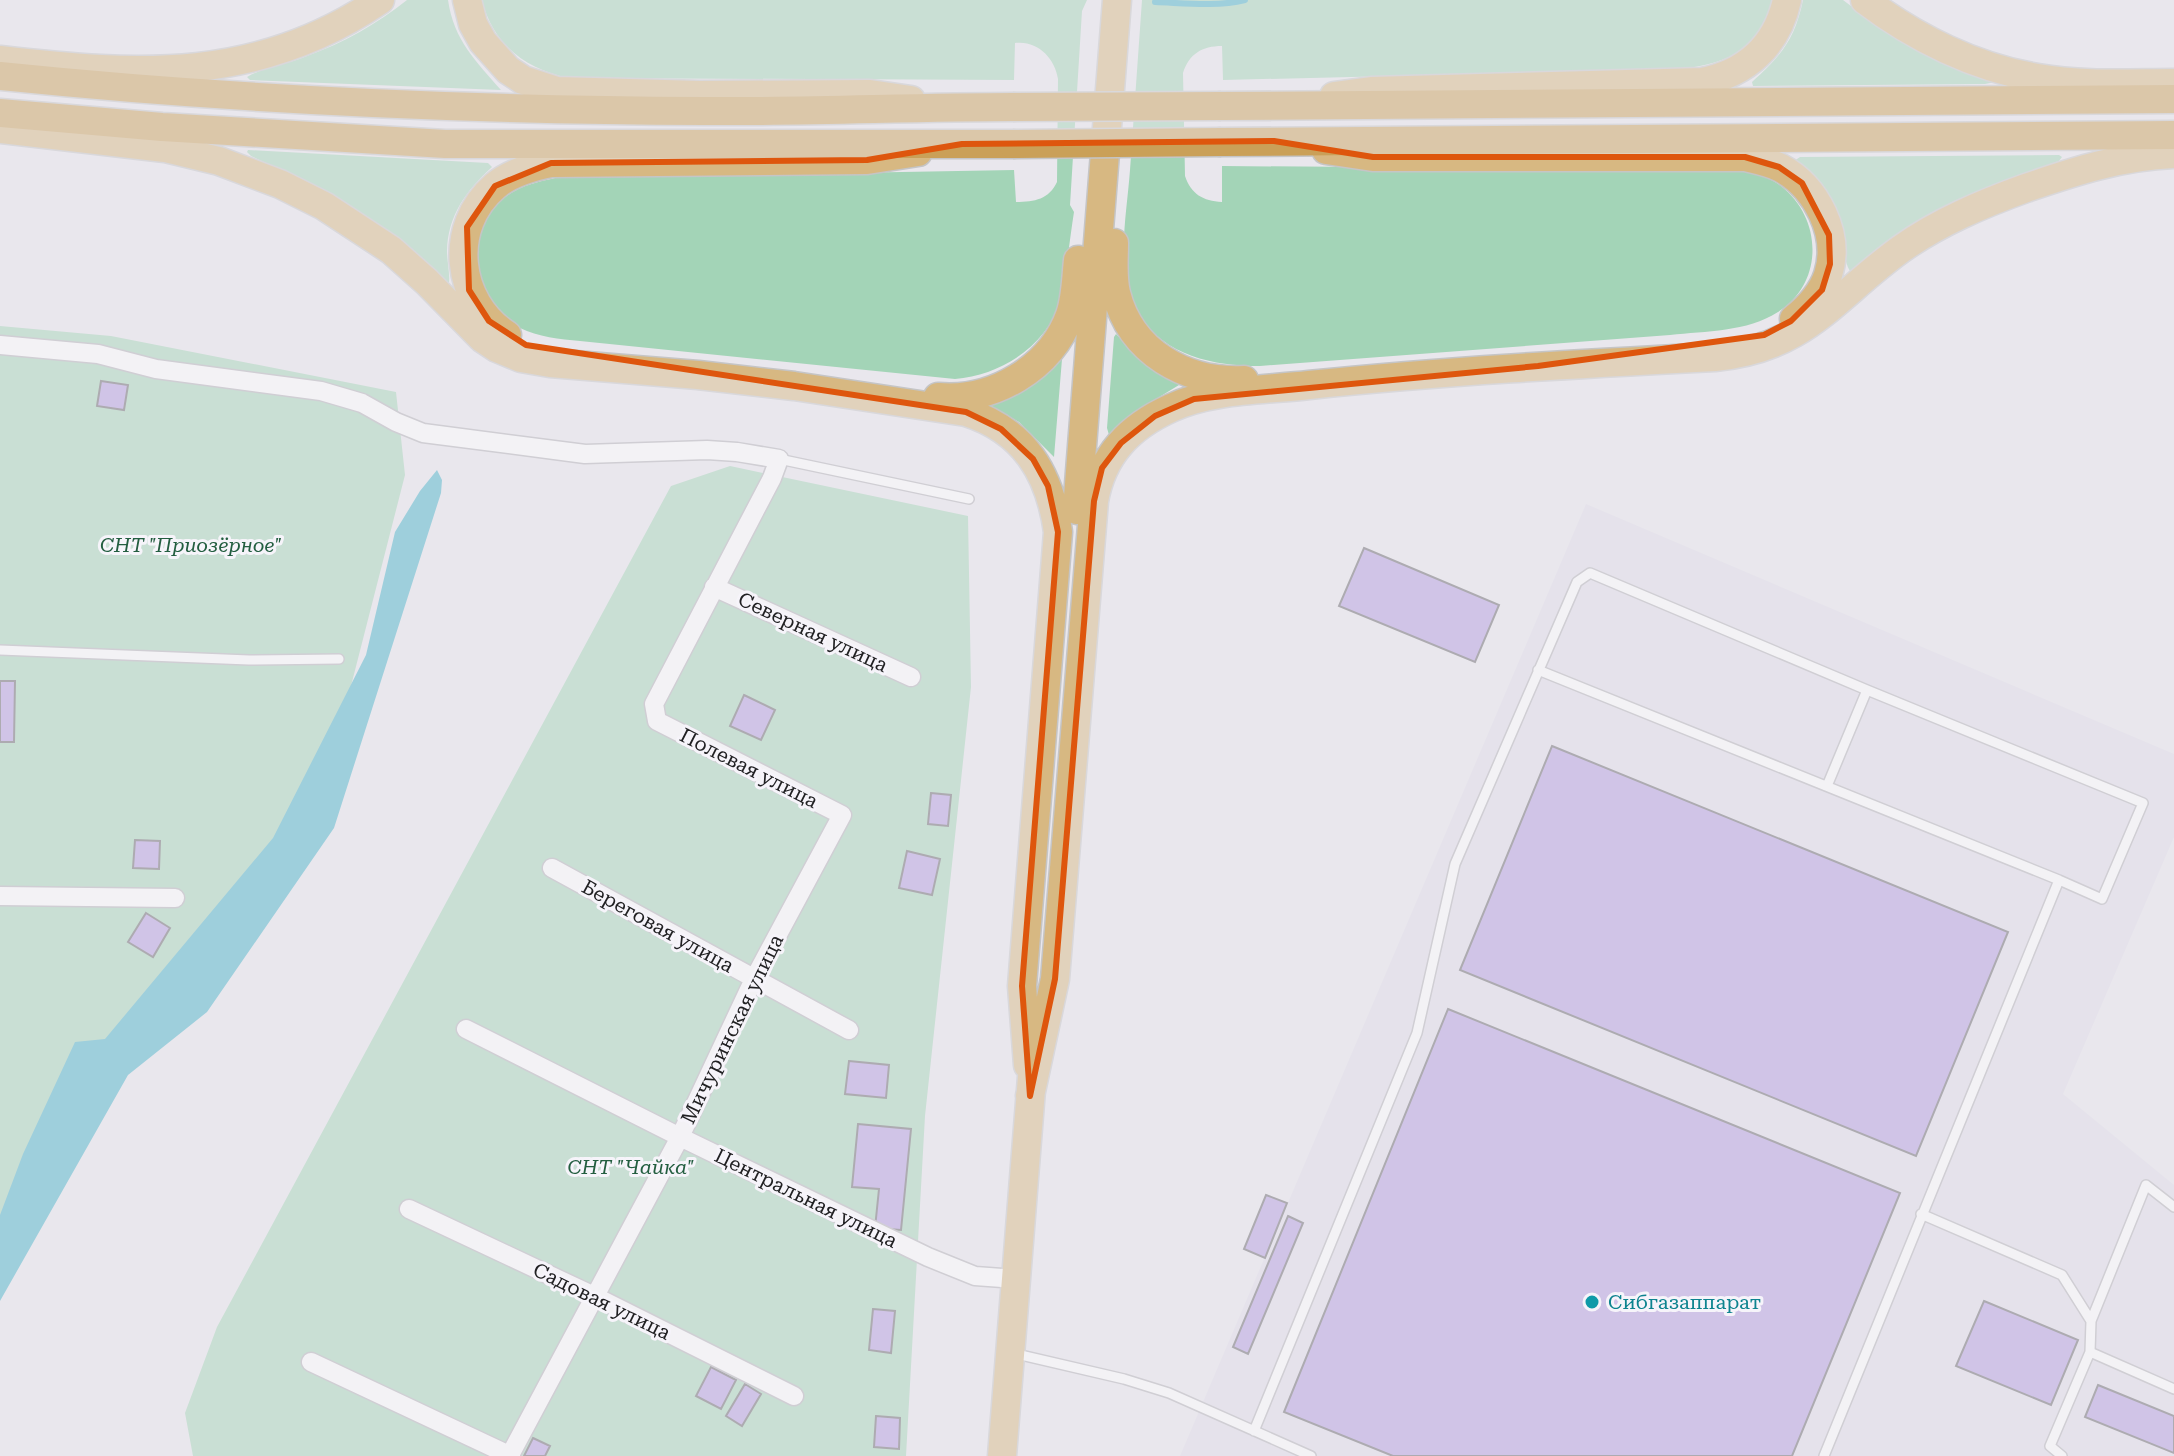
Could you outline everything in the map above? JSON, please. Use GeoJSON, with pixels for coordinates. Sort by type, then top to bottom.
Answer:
{"type":"FeatureCollection","features":[{"type":"Feature","properties":{"kind":"highway"},"geometry":{"type":"LineString","coordinates":[[0,76],[163,91],[447,107],[708,111],[2174,99]]}},
{"type":"Feature","properties":{"kind":"highway"},"geometry":{"type":"LineString","coordinates":[[0,113],[162,127],[445,144],[1013,144],[2174,135]]}},
{"type":"Feature","properties":{"kind":"main road"},"geometry":{"type":"LineString","coordinates":[[0,60],[111,70],[181,70],[217,66],[286,48],[346,22],[380,0]]}},
{"type":"Feature","properties":{"kind":"main road"},"geometry":{"type":"LineString","coordinates":[[467,0],[473,24],[501,64],[523,80],[557,91],[700,95],[870,94],[964,107]]}},
{"type":"Feature","properties":{"kind":"main road"},"geometry":{"type":"LineString","coordinates":[[1102,0],[1111,69]]}},
{"type":"Feature","properties":{"kind":"main road"},"geometry":{"type":"LineString","coordinates":[[1002,1456],[1117,0]]}},
{"type":"Feature","properties":{"kind":"main road"},"geometry":{"type":"LineString","coordinates":[[1111,69],[1131,17],[1132,0]]}},
{"type":"Feature","properties":{"kind":"main road"},"geometry":{"type":"LineString","coordinates":[[1274,105],[1371,91],[1702,82],[1733,73],[1758,55],[1780,26],[1787,0]]}},
{"type":"Feature","properties":{"kind":"main road"},"geometry":{"type":"LineString","coordinates":[[1865,0],[1948,50],[2011,72],[2068,82],[2174,83]]}},
{"type":"Feature","properties":{"kind":"main road"},"geometry":{"type":"LineString","coordinates":[[0,129],[165,148],[219,161],[280,184],[324,206],[391,250],[482,338],[511,354],[550,363],[794,386],[966,412],[1001,429],[1025,449],[1048,486],[1058,532],[1022,986],[1030,1096]]}},
{"type":"Feature","properties":{"kind":"main road"},"geometry":{"type":"LineString","coordinates":[[1274,141],[1373,157],[1745,157],[1789,173],[1802,183],[1819,205],[1831,250],[1828,274],[1814,301],[1791,321],[1764,335],[1729,344],[1593,356],[1538,366]]}},
{"type":"Feature","properties":{"kind":"main road"},"geometry":{"type":"LineString","coordinates":[[698,375],[629,361],[540,349],[502,332],[479,309],[464,274],[467,227],[483,198],[495,186],[519,172],[551,163],[867,160],[962,144]]}},
{"type":"Feature","properties":{"kind":"main road"},"geometry":{"type":"LineString","coordinates":[[1030,1096],[1055,979],[1097,483],[1102,468],[1121,443],[1139,427],[1174,406],[1194,399],[1227,394],[1381,378],[1735,355],[1787,338],[1813,322],[1901,249],[1976,207],[2077,170],[2124,159],[2174,154]]}},
{"type":"Feature","properties":{"kind":"main road"},"geometry":{"type":"LineString","coordinates":[[1104,167],[1115,230],[1113,270],[1119,303],[1136,333],[1161,358],[1186,372],[1214,379],[1381,378]]}},
{"type":"Feature","properties":{"kind":"main road"},"geometry":{"type":"LineString","coordinates":[[794,386],[970,396],[1002,386],[1030,370],[1053,348],[1069,319],[1082,229],[1104,167]]}},
{"type":"Feature","properties":{"kind":"street"},"geometry":{"type":"LineString","coordinates":[[0,345],[98,354],[156,369],[321,391],[362,403],[423,433],[585,454],[707,450],[779,459],[714,587]]}},
{"type":"Feature","properties":{"kind":"street","name":"Северная улица"},"geometry":{"type":"LineString","coordinates":[[714,587],[911,677]]}},
{"type":"Feature","properties":{"kind":"street","name":"Полевая улица"},"geometry":{"type":"LineString","coordinates":[[714,587],[654,704],[657,721],[842,815]]}},
{"type":"Feature","properties":{"kind":"street","name":"Мичуринская улица"},"geometry":{"type":"LineString","coordinates":[[510,1456],[680,1137],[754,979],[842,815]]}},
{"type":"Feature","properties":{"kind":"street","name":"Береговая улица"},"geometry":{"type":"LineString","coordinates":[[552,868],[849,1030]]}},
{"type":"Feature","properties":{"kind":"street"},"geometry":{"type":"LineString","coordinates":[[0,896],[175,898]]}},
{"type":"Feature","properties":{"kind":"street","name":"Центральная улица"},"geometry":{"type":"LineString","coordinates":[[466,1029],[928,1257],[975,1276],[1016,1279]]}},
{"type":"Feature","properties":{"kind":"street","name":"Садовая улица"},"geometry":{"type":"LineString","coordinates":[[409,1209],[594,1296],[794,1396]]}},
{"type":"Feature","properties":{"kind":"street"},"geometry":{"type":"LineString","coordinates":[[311,1362],[510,1456]]}},
{"type":"Feature","properties":{"kind":"lane"},"geometry":{"type":"LineString","coordinates":[[779,459],[969,499]]}},
{"type":"Feature","properties":{"kind":"lane"},"geometry":{"type":"LineString","coordinates":[[1254,1431],[1417,1033],[1455,864],[1538,670],[1577,582],[1590,573],[2143,803],[2102,899],[1538,670]]}},
{"type":"Feature","properties":{"kind":"lane"},"geometry":{"type":"LineString","coordinates":[[0,650],[249,660],[339,659]]}},
{"type":"Feature","properties":{"kind":"lane"},"geometry":{"type":"LineString","coordinates":[[1827,786],[1867,690]]}},
{"type":"Feature","properties":{"kind":"lane"},"geometry":{"type":"LineString","coordinates":[[1824,1456],[2059,880]]}},
{"type":"Feature","properties":{"kind":"lane"},"geometry":{"type":"LineString","coordinates":[[2062,1456],[2050,1446],[2090,1352],[2091,1321],[2146,1185],[2174,1207]]}},
{"type":"Feature","properties":{"kind":"lane"},"geometry":{"type":"LineString","coordinates":[[1921,1214],[2062,1275],[2091,1321]]}},
{"type":"Feature","properties":{"kind":"lane"},"geometry":{"type":"LineString","coordinates":[[2090,1352],[2174,1389]]}},
{"type":"Feature","properties":{"kind":"lane"},"geometry":{"type":"LineString","coordinates":[[1009,1353],[1124,1379],[1169,1393],[1311,1456]]}},
{"type":"Feature","properties":{"kind":"highlighted area"},"geometry":{"type":"Polygon","coordinates":[[[1274,141],[1373,157],[1745,157],[1779,167],[1802,183],[1829,235],[1830,264],[1822,290],[1791,321],[1764,335],[1538,366],[1194,399],[1155,416],[1121,443],[1102,468],[1094,501],[1055,979],[1030,1096],[1022,986],[1058,532],[1048,486],[1033,459],[1001,429],[966,412],[526,345],[489,321],[469,290],[467,227],[495,186],[551,163],[867,160],[962,144],[1274,141]]]}},
{"type":"Feature","properties":{"kind":"shaded area"},"geometry":{"type":"Polygon","coordinates":[[[1586,504],[2174,754],[2174,837],[2063,1094],[2174,1185],[2174,1456],[1180,1456],[1586,504]]]}},
{"type":"Feature","properties":{"kind":"green space"},"geometry":{"type":"Polygon","coordinates":[[[407,0],[448,0],[461,39],[501,90],[250,80],[247,77],[334,45],[372,25],[407,0]]]}},
{"type":"Feature","properties":{"kind":"green space"},"geometry":{"type":"Polygon","coordinates":[[[482,0],[1087,0],[1082,11],[1070,205],[1074,212],[1064,291],[1055,315],[1034,344],[1006,364],[955,379],[565,339],[542,336],[520,328],[504,317],[483,285],[478,267],[478,248],[490,213],[504,198],[522,187],[555,178],[1014,170],[1016,202],[1035,200],[1046,196],[1057,182],[1058,79],[1053,64],[1044,52],[1023,43],[1015,43],[1014,80],[569,78],[539,68],[514,52],[494,30],[482,0]]]}},
{"type":"Feature","properties":{"kind":"green space"},"geometry":{"type":"Polygon","coordinates":[[[1142,0],[1774,0],[1760,30],[1741,50],[1715,62],[1683,69],[1223,80],[1222,46],[1208,48],[1193,56],[1183,73],[1185,176],[1199,195],[1222,202],[1222,166],[1741,170],[1781,186],[1805,216],[1811,233],[1812,250],[1804,285],[1793,300],[1766,319],[1712,331],[1260,366],[1225,364],[1192,356],[1162,340],[1149,328],[1135,308],[1126,278],[1124,234],[1142,0]]]}},
{"type":"Feature","properties":{"kind":"green space"},"geometry":{"type":"Polygon","coordinates":[[[1803,0],[1843,0],[1863,15],[1995,82],[1753,86],[1752,82],[1779,55],[1791,36],[1803,0]]]}},
{"type":"Feature","properties":{"kind":"green space"},"geometry":{"type":"Polygon","coordinates":[[[248,150],[488,163],[492,167],[474,185],[455,215],[448,238],[449,283],[403,243],[355,209],[251,156],[248,150]]]}},
{"type":"Feature","properties":{"kind":"green space"},"geometry":{"type":"Polygon","coordinates":[[[1800,157],[2062,157],[2059,161],[1949,206],[1899,235],[1850,271],[1842,227],[1834,204],[1813,177],[1794,161],[1800,157]]]}},
{"type":"Feature","properties":{"kind":"green space","name":"СНТ \"Приозёрное\""},"geometry":{"type":"Polygon","coordinates":[[[0,326],[111,336],[396,392],[405,475],[320,807],[89,1098],[0,1258],[0,326]]]}},
{"type":"Feature","properties":{"kind":"green space"},"geometry":{"type":"Polygon","coordinates":[[[1116,334],[1142,361],[1179,385],[1138,410],[1109,435],[1107,428],[1116,334]]]}},
{"type":"Feature","properties":{"kind":"green space"},"geometry":{"type":"Polygon","coordinates":[[[1061,356],[1054,457],[1019,422],[988,404],[1061,356]]]}},
{"type":"Feature","properties":{"kind":"green space","name":"СНТ \"Чайка\""},"geometry":{"type":"Polygon","coordinates":[[[730,466],[968,516],[971,687],[925,1116],[906,1456],[193,1456],[185,1413],[217,1327],[671,486],[730,466]]]}},
{"type":"Feature","properties":{"kind":"water"},"geometry":{"type":"Polygon","coordinates":[[[437,470],[442,480],[441,493],[334,828],[207,1012],[128,1075],[0,1301],[0,1215],[23,1154],[75,1042],[105,1039],[273,838],[366,655],[395,532],[437,470]]]}},
{"type":"Feature","properties":{"kind":"building"},"geometry":{"type":"Polygon","coordinates":[[[101,381],[128,385],[124,410],[97,406],[101,381]]]}},
{"type":"Feature","properties":{"kind":"building"},"geometry":{"type":"Polygon","coordinates":[[[1364,548],[1499,605],[1475,662],[1339,606],[1364,548]]]}},
{"type":"Feature","properties":{"kind":"building"},"geometry":{"type":"Polygon","coordinates":[[[0,681],[15,681],[14,742],[0,742],[0,681]]]}},
{"type":"Feature","properties":{"kind":"building"},"geometry":{"type":"Polygon","coordinates":[[[744,695],[775,710],[761,740],[730,726],[744,695]]]}},
{"type":"Feature","properties":{"kind":"building"},"geometry":{"type":"Polygon","coordinates":[[[1552,746],[2008,932],[1916,1156],[1460,970],[1552,746]]]}},
{"type":"Feature","properties":{"kind":"building"},"geometry":{"type":"Polygon","coordinates":[[[931,793],[951,795],[948,826],[928,824],[931,793]]]}},
{"type":"Feature","properties":{"kind":"building"},"geometry":{"type":"Polygon","coordinates":[[[135,840],[160,841],[159,869],[133,868],[135,840]]]}},
{"type":"Feature","properties":{"kind":"building"},"geometry":{"type":"Polygon","coordinates":[[[907,851],[940,859],[932,895],[899,888],[907,851]]]}},
{"type":"Feature","properties":{"kind":"building"},"geometry":{"type":"Polygon","coordinates":[[[146,913],[170,928],[153,957],[128,942],[146,913]]]}},
{"type":"Feature","properties":{"kind":"building","name":"Сибгазаппарат"},"geometry":{"type":"Polygon","coordinates":[[[1448,1009],[1900,1193],[1792,1456],[1393,1456],[1284,1412],[1448,1009]]]}},
{"type":"Feature","properties":{"kind":"building"},"geometry":{"type":"Polygon","coordinates":[[[849,1061],[889,1065],[886,1098],[845,1094],[849,1061]]]}},
{"type":"Feature","properties":{"kind":"building"},"geometry":{"type":"Polygon","coordinates":[[[858,1124],[911,1129],[901,1230],[875,1228],[879,1189],[852,1187],[858,1124]]]}},
{"type":"Feature","properties":{"kind":"building"},"geometry":{"type":"Polygon","coordinates":[[[1266,1195],[1287,1203],[1265,1258],[1244,1249],[1266,1195]]]}},
{"type":"Feature","properties":{"kind":"building"},"geometry":{"type":"Polygon","coordinates":[[[1288,1216],[1303,1223],[1248,1354],[1233,1347],[1288,1216]]]}},
{"type":"Feature","properties":{"kind":"building"},"geometry":{"type":"Polygon","coordinates":[[[1984,1301],[2078,1340],[2051,1405],[1956,1366],[1984,1301]]]}},
{"type":"Feature","properties":{"kind":"building"},"geometry":{"type":"Polygon","coordinates":[[[873,1309],[895,1311],[891,1353],[869,1350],[873,1309]]]}},
{"type":"Feature","properties":{"kind":"building"},"geometry":{"type":"Polygon","coordinates":[[[711,1367],[736,1380],[721,1409],[696,1396],[711,1367]]]}},
{"type":"Feature","properties":{"kind":"building"},"geometry":{"type":"Polygon","coordinates":[[[745,1384],[761,1394],[742,1426],[726,1416],[745,1384]]]}},
{"type":"Feature","properties":{"kind":"building"},"geometry":{"type":"Polygon","coordinates":[[[2098,1385],[2174,1416],[2174,1453],[2085,1417],[2098,1385]]]}},
{"type":"Feature","properties":{"kind":"building"},"geometry":{"type":"Polygon","coordinates":[[[876,1416],[900,1418],[899,1449],[874,1447],[876,1416]]]}},
{"type":"Feature","properties":{"kind":"building"},"geometry":{"type":"Polygon","coordinates":[[[533,1438],[550,1446],[545,1456],[524,1456],[533,1438]]]}},
{"type":"Feature","properties":{"kind":"waterway"},"geometry":{"type":"LineString","coordinates":[[1155,2],[1211,4],[1245,0]]}},
{"type":"Feature","properties":{"kind":"place","name":"Сибгазаппарат"},"geometry":{"type":"Point","coordinates":[1592,1302]}}]}
